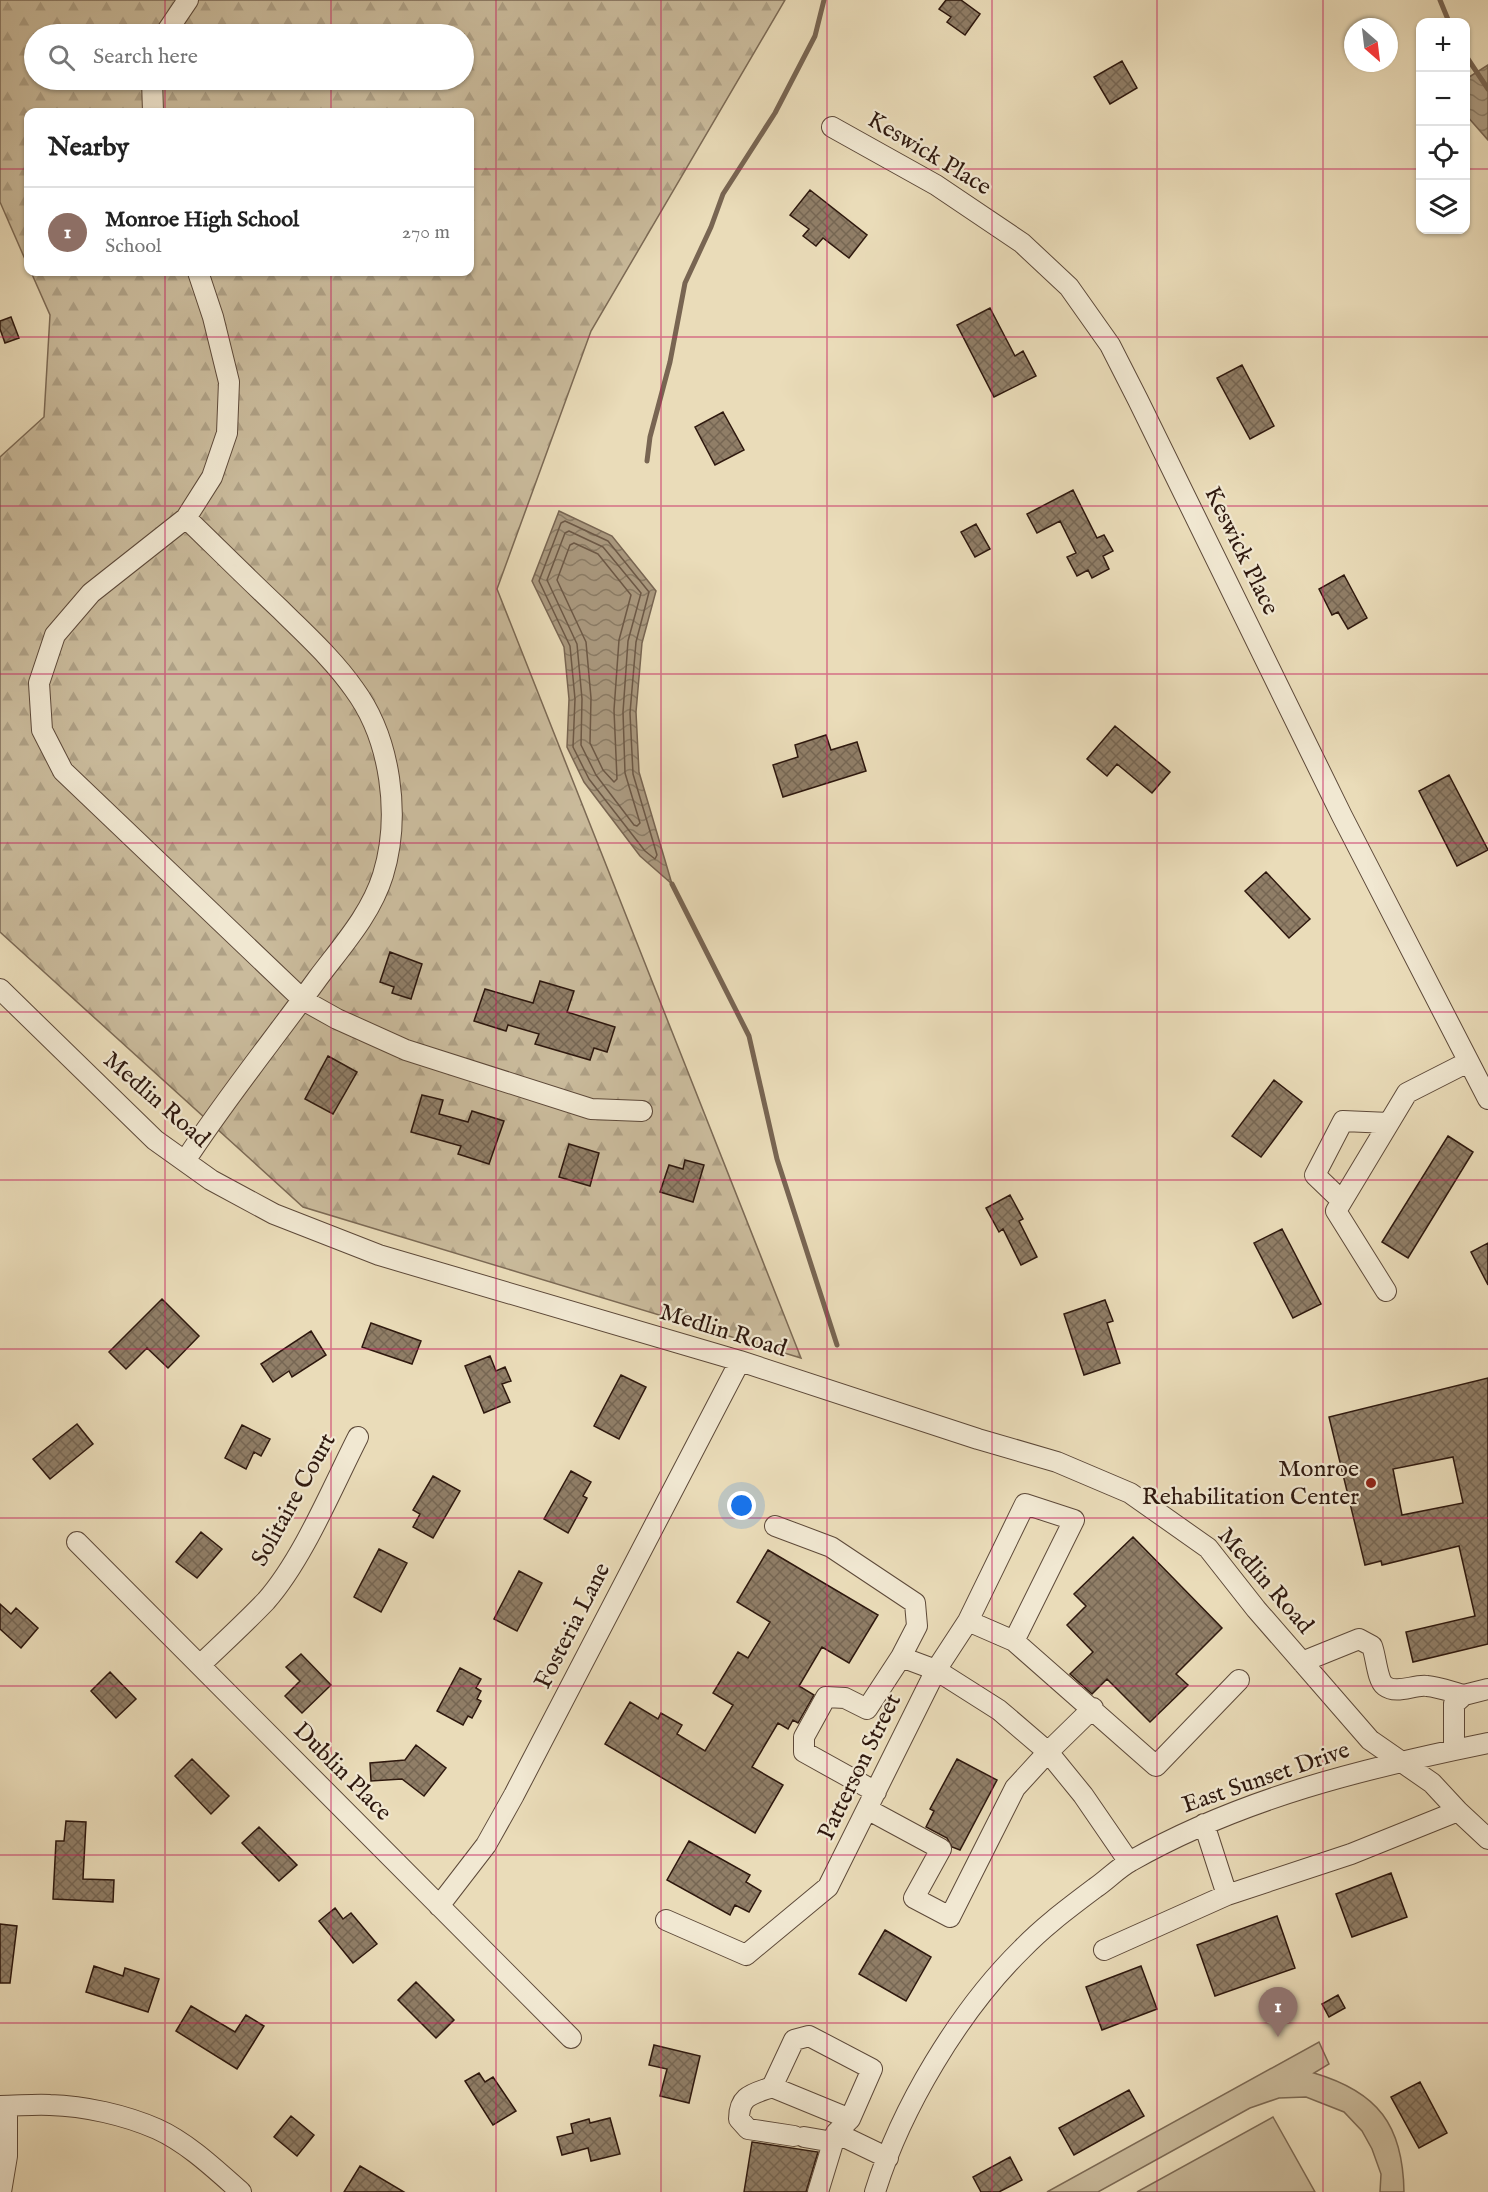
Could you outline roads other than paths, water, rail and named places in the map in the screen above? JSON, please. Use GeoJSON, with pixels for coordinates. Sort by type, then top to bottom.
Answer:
{"type":"FeatureCollection","features":[{"type":"Feature","properties":{"kind":"street"},"geometry":{"type":"LineString","coordinates":[[172,24],[188,0]]}},
{"type":"Feature","properties":{"kind":"street"},"geometry":{"type":"LineString","coordinates":[[152,90],[153,108]]}},
{"type":"Feature","properties":{"kind":"street","name":"Keswick Place"},"geometry":{"type":"LineString","coordinates":[[832,127],[936,185],[1022,243],[1069,286],[1110,345],[1342,816],[1488,1099]]}},
{"type":"Feature","properties":{"kind":"street"},"geometry":{"type":"LineString","coordinates":[[199,276],[213,317],[229,382],[227,433],[212,477],[186,518],[91,592],[55,635],[39,683],[42,730],[63,771],[303,1000],[406,1050],[591,1109],[642,1111]]}},
{"type":"Feature","properties":{"kind":"street"},"geometry":{"type":"LineString","coordinates":[[185,1161],[209,1123],[363,918],[383,876],[392,825],[390,775],[374,726],[356,690],[328,656],[186,518]]}},
{"type":"Feature","properties":{"kind":"street","name":"Medlin Road"},"geometry":{"type":"LineString","coordinates":[[0,989],[155,1140],[210,1180],[274,1214],[379,1255],[740,1361],[978,1439],[1057,1462],[1130,1493],[1208,1548],[1256,1609],[1370,1740],[1432,1783],[1488,1839]]}},
{"type":"Feature","properties":{"kind":"street"},"geometry":{"type":"LineString","coordinates":[[1386,1292],[1336,1211],[1407,1093],[1468,1062]]}},
{"type":"Feature","properties":{"kind":"street"},"geometry":{"type":"LineString","coordinates":[[1342,1201],[1315,1175],[1343,1120],[1389,1124]]}},
{"type":"Feature","properties":{"kind":"street","name":"Fosteria Lane"},"geometry":{"type":"LineString","coordinates":[[439,1906],[486,1845],[514,1795],[740,1361]]}},
{"type":"Feature","properties":{"kind":"street","name":"Solitaire Court"},"geometry":{"type":"LineString","coordinates":[[200,1665],[266,1600],[282,1578],[299,1553],[358,1437]]}},
{"type":"Feature","properties":{"kind":"street","name":"Patterson Street"},"geometry":{"type":"LineString","coordinates":[[666,1920],[746,1955],[828,1887],[936,1670],[968,1621],[1025,1504],[1074,1520],[1014,1641]]}},
{"type":"Feature","properties":{"kind":"street"},"geometry":{"type":"LineString","coordinates":[[775,1526],[831,1547],[915,1603],[917,1626],[867,1709],[845,1698],[826,1697],[804,1737],[804,1752],[941,1849],[914,1898],[950,1917],[1015,1788],[1093,1708]]}},
{"type":"Feature","properties":{"kind":"street","name":"Dublin Place"},"geometry":{"type":"LineString","coordinates":[[77,1542],[571,2038]]}},
{"type":"Feature","properties":{"kind":"street"},"geometry":{"type":"LineString","coordinates":[[968,1621],[1014,1641],[1093,1708],[1156,1766],[1239,1680]]}},
{"type":"Feature","properties":{"kind":"street"},"geometry":{"type":"LineString","coordinates":[[1302,1662],[1359,1639],[1372,1646],[1379,1677],[1385,1686],[1398,1690],[1426,1685],[1464,1695]]}},
{"type":"Feature","properties":{"kind":"street"},"geometry":{"type":"LineString","coordinates":[[900,1657],[936,1670],[999,1710],[1048,1752],[1083,1795],[1129,1862]]}},
{"type":"Feature","properties":{"kind":"street"},"geometry":{"type":"LineString","coordinates":[[1454,1750],[1454,1704],[1464,1695],[1488,1689]]}},
{"type":"Feature","properties":{"kind":"street","name":"East Sunset Drive"},"geometry":{"type":"LineString","coordinates":[[874,2192],[903,2121],[945,2047],[976,2002],[1021,1950],[1057,1916],[1129,1862],[1233,1812],[1320,1783],[1401,1761],[1454,1750],[1487,1748]]}},
{"type":"Feature","properties":{"kind":"street"},"geometry":{"type":"LineString","coordinates":[[1104,1950],[1227,1895],[1351,1854],[1458,1811]]}},
{"type":"Feature","properties":{"kind":"street"},"geometry":{"type":"LineString","coordinates":[[1204,1824],[1227,1895]]}},
{"type":"Feature","properties":{"kind":"street"},"geometry":{"type":"LineString","coordinates":[[818,2192],[840,2132],[872,2069],[809,2036],[794,2040],[772,2087],[748,2096],[739,2108],[739,2119],[748,2129],[799,2136],[840,2132]]}},
{"type":"Feature","properties":{"kind":"street"},"geometry":{"type":"LineString","coordinates":[[772,2087],[840,2132],[888,2158]]}},
{"type":"Feature","properties":{"kind":"street"},"geometry":{"type":"LineString","coordinates":[[1,2192],[7,2156],[4,2106],[51,2104],[119,2116],[158,2130],[194,2153],[241,2192]]}},
{"type":"Feature","properties":{"kind":"water"},"geometry":{"type":"Polygon","coordinates":[[[1488,65],[1488,140],[1470,120],[1470,76],[1488,65]]]}},
{"type":"Feature","properties":{"kind":"water"},"geometry":{"type":"Polygon","coordinates":[[[559,511],[612,536],[656,591],[642,643],[636,712],[639,772],[672,884],[640,856],[584,782],[567,747],[569,699],[564,647],[532,581],[559,511]]]}},
{"type":"Feature","properties":{"kind":"waterway"},"geometry":{"type":"LineString","coordinates":[[647,461],[650,437],[670,362],[685,283],[711,227],[723,194],[775,113],[815,36],[824,0]]}},
{"type":"Feature","properties":{"kind":"waterway"},"geometry":{"type":"LineString","coordinates":[[1440,0],[1447,18]]}},
{"type":"Feature","properties":{"kind":"waterway"},"geometry":{"type":"LineString","coordinates":[[1470,62],[1488,89]]}},
{"type":"Feature","properties":{"kind":"waterway"},"geometry":{"type":"LineString","coordinates":[[672,884],[749,1036],[777,1159],[837,1345]]}},
{"type":"Feature","properties":{"kind":"place","name":"Monroe Rehabilitation Center"},"geometry":{"type":"Point","coordinates":[1371,1483]}},
{"type":"Feature","properties":{"kind":"place","name":"Monroe High School"},"geometry":{"type":"Point","coordinates":[1278,2037]}}]}
